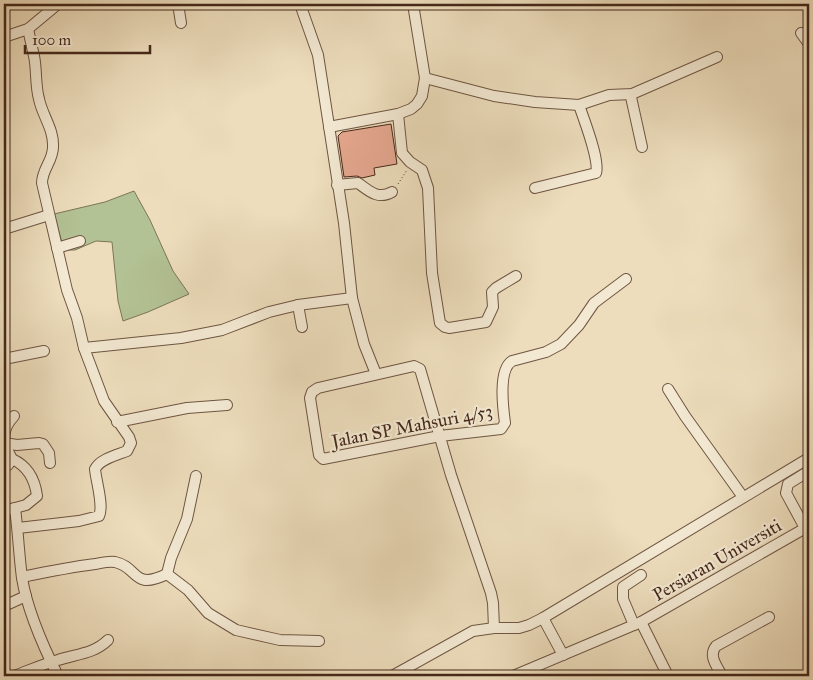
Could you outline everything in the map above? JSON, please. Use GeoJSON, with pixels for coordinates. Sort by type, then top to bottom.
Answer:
{"type":"FeatureCollection","features":[{"type":"Feature","properties":{"kind":"street"},"geometry":{"type":"LineString","coordinates":[[4,37],[28,29],[58,4]]}},
{"type":"Feature","properties":{"kind":"street"},"geometry":{"type":"LineString","coordinates":[[178,4],[181,23]]}},
{"type":"Feature","properties":{"kind":"street"},"geometry":{"type":"LineString","coordinates":[[300,4],[318,55],[344,223],[352,298],[364,344],[376,374],[414,366],[419,367],[422,371],[426,391],[451,475],[491,594],[494,628]]}},
{"type":"Feature","properties":{"kind":"street"},"geometry":{"type":"LineString","coordinates":[[329,127],[398,114],[411,109],[417,104],[422,96],[426,78],[413,4]]}},
{"type":"Feature","properties":{"kind":"street"},"geometry":{"type":"LineString","coordinates":[[18,528],[71,522],[99,516],[101,512],[95,469],[102,462],[130,448],[129,437],[104,401],[84,348],[48,215],[42,177],[53,156],[52,134],[39,102],[34,57],[28,29]]}},
{"type":"Feature","properties":{"kind":"street"},"geometry":{"type":"LineString","coordinates":[[802,33],[809,44]]}},
{"type":"Feature","properties":{"kind":"street"},"geometry":{"type":"LineString","coordinates":[[426,78],[494,96],[535,102],[579,105],[609,95],[632,94],[717,57]]}},
{"type":"Feature","properties":{"kind":"street"},"geometry":{"type":"LineString","coordinates":[[632,94],[642,147]]}},
{"type":"Feature","properties":{"kind":"street"},"geometry":{"type":"LineString","coordinates":[[536,188],[596,173],[594,154],[579,105]]}},
{"type":"Feature","properties":{"kind":"street"},"geometry":{"type":"LineString","coordinates":[[398,114],[401,148],[405,158],[422,170],[428,188],[432,273],[440,324],[445,328],[449,328],[486,322],[493,307],[492,292],[516,276]]}},
{"type":"Feature","properties":{"kind":"street"},"geometry":{"type":"LineString","coordinates":[[338,185],[358,183],[380,196],[392,192]]}},
{"type":"Feature","properties":{"kind":"street"},"geometry":{"type":"LineString","coordinates":[[4,229],[48,215]]}},
{"type":"Feature","properties":{"kind":"street"},"geometry":{"type":"LineString","coordinates":[[57,248],[80,241]]}},
{"type":"Feature","properties":{"kind":"street","name":"Jalan SP Mahsuri 4/53"},"geometry":{"type":"LineString","coordinates":[[376,374],[318,388],[312,392],[310,398],[319,455],[322,458],[440,436],[501,429],[505,423],[503,375],[508,363],[546,352],[561,344],[579,325],[594,303],[626,279]]}},
{"type":"Feature","properties":{"kind":"street"},"geometry":{"type":"LineString","coordinates":[[84,348],[189,336],[222,330],[269,312],[298,305],[352,298]]}},
{"type":"Feature","properties":{"kind":"street"},"geometry":{"type":"LineString","coordinates":[[298,305],[302,327]]}},
{"type":"Feature","properties":{"kind":"street"},"geometry":{"type":"LineString","coordinates":[[4,359],[44,351]]}},
{"type":"Feature","properties":{"kind":"street"},"geometry":{"type":"LineString","coordinates":[[668,389],[743,497]]}},
{"type":"Feature","properties":{"kind":"street"},"geometry":{"type":"LineString","coordinates":[[117,422],[187,408],[227,405]]}},
{"type":"Feature","properties":{"kind":"street"},"geometry":{"type":"LineString","coordinates":[[4,510],[26,505],[37,496],[36,485],[30,474],[22,463],[12,459],[4,443],[7,423],[14,416]]}},
{"type":"Feature","properties":{"kind":"street"},"geometry":{"type":"LineString","coordinates":[[4,443],[17,445],[43,444],[48,453],[50,463]]}},
{"type":"Feature","properties":{"kind":"street"},"geometry":{"type":"LineString","coordinates":[[392,676],[467,634],[494,628],[519,628],[543,618],[809,458]]}},
{"type":"Feature","properties":{"kind":"street"},"geometry":{"type":"LineString","coordinates":[[4,468],[12,459]]}},
{"type":"Feature","properties":{"kind":"street"},"geometry":{"type":"LineString","coordinates":[[807,527],[786,493],[788,484],[809,471]]}},
{"type":"Feature","properties":{"kind":"street"},"geometry":{"type":"LineString","coordinates":[[22,577],[114,562],[124,566],[144,580],[155,580],[167,574],[171,558],[187,519],[196,476]]}},
{"type":"Feature","properties":{"kind":"street"},"geometry":{"type":"LineString","coordinates":[[16,508],[22,577],[26,596],[42,641],[58,676]]}},
{"type":"Feature","properties":{"kind":"street","name":"Persiaran Universiti"},"geometry":{"type":"LineString","coordinates":[[514,676],[638,624],[807,527]]}},
{"type":"Feature","properties":{"kind":"street"},"geometry":{"type":"LineString","coordinates":[[167,574],[188,590],[208,613],[236,630],[280,640],[319,641]]}},
{"type":"Feature","properties":{"kind":"street"},"geometry":{"type":"LineString","coordinates":[[641,575],[623,588],[623,598],[668,676]]}},
{"type":"Feature","properties":{"kind":"street"},"geometry":{"type":"LineString","coordinates":[[4,606],[26,596]]}},
{"type":"Feature","properties":{"kind":"street"},"geometry":{"type":"LineString","coordinates":[[722,676],[712,657],[712,651],[716,646],[769,617]]}},
{"type":"Feature","properties":{"kind":"street"},"geometry":{"type":"LineString","coordinates":[[543,618],[563,655]]}},
{"type":"Feature","properties":{"kind":"street"},"geometry":{"type":"LineString","coordinates":[[14,676],[51,662],[92,651],[102,646],[108,640]]}},
{"type":"Feature","properties":{"kind":"path"},"geometry":{"type":"LineString","coordinates":[[392,192],[403,177],[410,162]]}},
{"type":"Feature","properties":{"kind":"green space"},"geometry":{"type":"Polygon","coordinates":[[[134,191],[150,220],[173,271],[189,294],[123,321],[118,301],[112,242],[96,241],[75,250],[64,250],[54,214],[105,202],[134,191]]]}},
{"type":"Feature","properties":{"kind":"building"},"geometry":{"type":"Polygon","coordinates":[[[391,124],[397,164],[374,168],[375,175],[362,178],[357,176],[344,177],[338,136],[342,132],[391,124]]]}}]}
